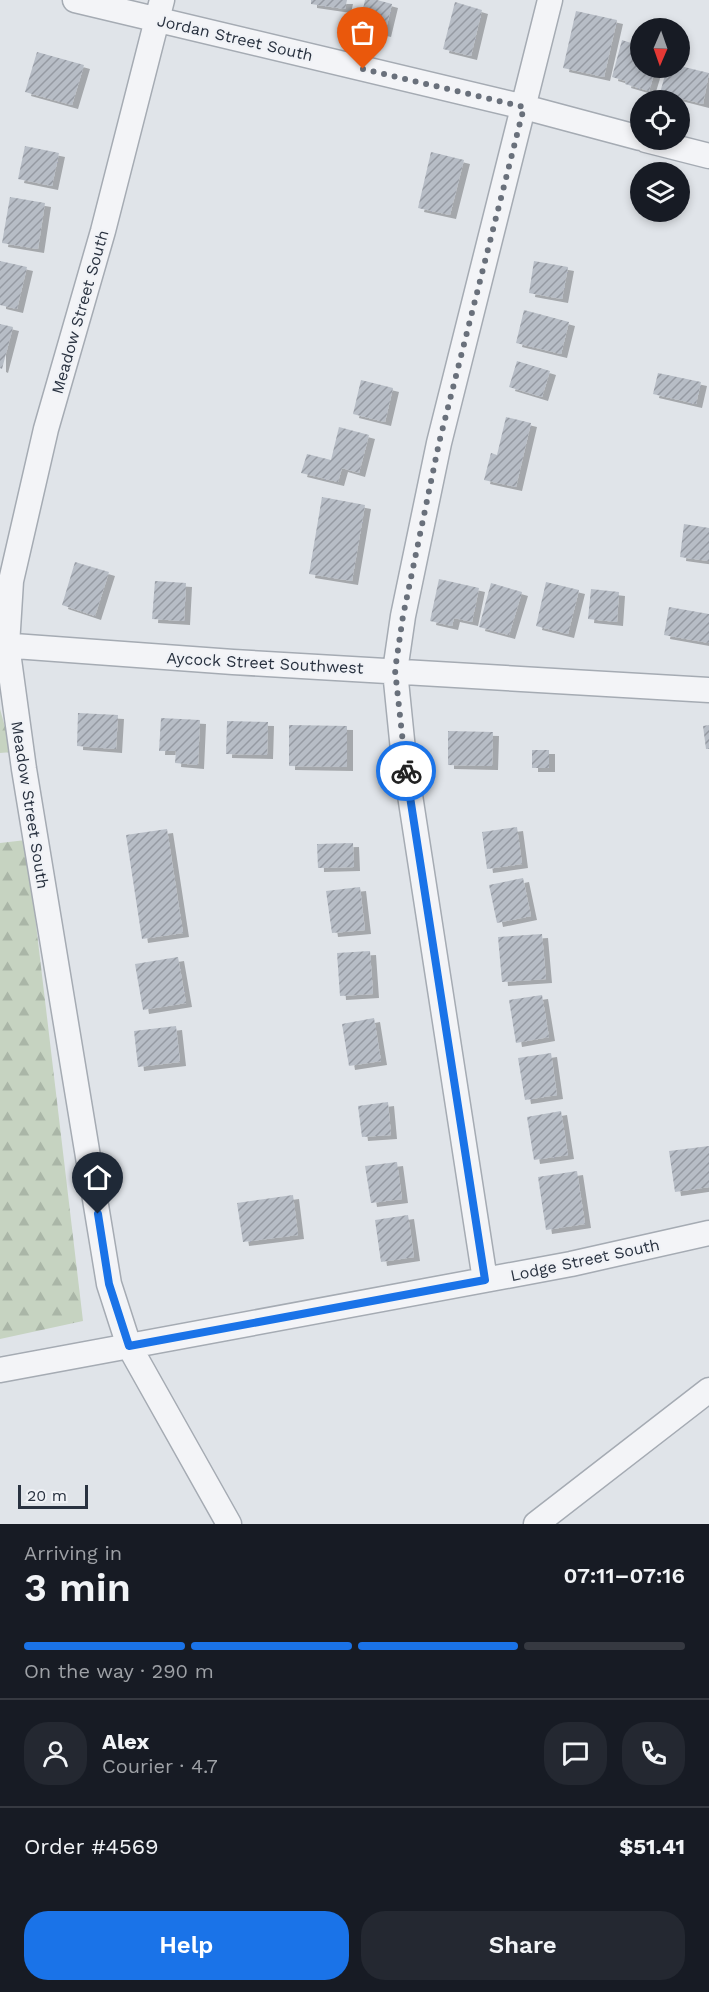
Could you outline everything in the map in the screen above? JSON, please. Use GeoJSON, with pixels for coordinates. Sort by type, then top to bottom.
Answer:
{"type":"FeatureCollection","features":[{"type":"Feature","properties":{"kind":"street","name":"Jordan Street South"},"geometry":{"type":"LineString","coordinates":[[75,0],[160,10],[630,135]]}},
{"type":"Feature","properties":{"kind":"street"},"geometry":{"type":"LineString","coordinates":[[485,1280],[403,750],[395,670],[403,616],[439,443],[550,0]]}},
{"type":"Feature","properties":{"kind":"street","name":"Meadow Street South"},"geometry":{"type":"LineString","coordinates":[[160,10],[103,231],[46,429],[11,581],[3,645],[109,1284],[129,1346],[229,1524]]}},
{"type":"Feature","properties":{"kind":"street"},"geometry":{"type":"LineString","coordinates":[[685,150],[709,156]]}},
{"type":"Feature","properties":{"kind":"street","name":"Aycock Street Southwest"},"geometry":{"type":"LineString","coordinates":[[3,645],[233,662],[709,690]]}},
{"type":"Feature","properties":{"kind":"street","name":"Lodge Street South"},"geometry":{"type":"LineString","coordinates":[[0,1370],[571,1264],[709,1233]]}},
{"type":"Feature","properties":{"kind":"street"},"geometry":{"type":"LineString","coordinates":[[544,1522],[709,1390]]}},
{"type":"Feature","properties":{"kind":"green space"},"geometry":{"type":"Polygon","coordinates":[[[0,709],[12,752],[0,753],[0,709]]]}},
{"type":"Feature","properties":{"kind":"green space"},"geometry":{"type":"Polygon","coordinates":[[[26,840],[83,1321],[0,1339],[0,843],[26,840]]]}},
{"type":"Feature","properties":{"kind":"building"},"geometry":{"type":"Polygon","coordinates":[[[311,0],[347,0],[345,9],[311,4],[311,0]]]}},
{"type":"Feature","properties":{"kind":"building"},"geometry":{"type":"Polygon","coordinates":[[[365,0],[392,4],[385,33],[359,27],[365,0]]]}},
{"type":"Feature","properties":{"kind":"building"},"geometry":{"type":"Polygon","coordinates":[[[455,2],[482,10],[471,56],[443,49],[455,2]]]}},
{"type":"Feature","properties":{"kind":"building"},"geometry":{"type":"Polygon","coordinates":[[[576,11],[617,20],[604,77],[563,68],[576,11]]]}},
{"type":"Feature","properties":{"kind":"building"},"geometry":{"type":"Polygon","coordinates":[[[622,40],[630,43],[630,78],[653,78],[649,90],[646,90],[625,84],[626,81],[612,77],[622,40]]]}},
{"type":"Feature","properties":{"kind":"building"},"geometry":{"type":"Polygon","coordinates":[[[37,52],[84,65],[72,105],[25,92],[37,52]]]}},
{"type":"Feature","properties":{"kind":"building"},"geometry":{"type":"Polygon","coordinates":[[[690,68],[709,73],[703,104],[690,101],[690,90],[661,90],[664,78],[690,78],[690,68]]]}},
{"type":"Feature","properties":{"kind":"building"},"geometry":{"type":"Polygon","coordinates":[[[25,146],[59,153],[52,186],[18,179],[25,146]]]}},
{"type":"Feature","properties":{"kind":"building"},"geometry":{"type":"Polygon","coordinates":[[[431,152],[464,160],[450,215],[418,208],[431,152]]]}},
{"type":"Feature","properties":{"kind":"building"},"geometry":{"type":"Polygon","coordinates":[[[10,197],[45,203],[38,249],[2,243],[10,197]]]}},
{"type":"Feature","properties":{"kind":"building"},"geometry":{"type":"Polygon","coordinates":[[[0,261],[27,267],[17,309],[0,305],[0,261]]]}},
{"type":"Feature","properties":{"kind":"building"},"geometry":{"type":"Polygon","coordinates":[[[534,261],[568,267],[562,299],[529,293],[534,261]]]}},
{"type":"Feature","properties":{"kind":"building"},"geometry":{"type":"Polygon","coordinates":[[[524,310],[569,322],[561,354],[516,343],[524,310]]]}},
{"type":"Feature","properties":{"kind":"building"},"geometry":{"type":"Polygon","coordinates":[[[0,324],[13,327],[2,369],[0,368],[0,324]]]}},
{"type":"Feature","properties":{"kind":"building"},"geometry":{"type":"Polygon","coordinates":[[[517,361],[550,371],[542,397],[509,387],[517,361]]]}},
{"type":"Feature","properties":{"kind":"building"},"geometry":{"type":"Polygon","coordinates":[[[658,373],[701,382],[696,404],[653,394],[658,373]]]}},
{"type":"Feature","properties":{"kind":"building"},"geometry":{"type":"Polygon","coordinates":[[[361,380],[393,388],[385,422],[353,414],[361,380]]]}},
{"type":"Feature","properties":{"kind":"building"},"geometry":{"type":"Polygon","coordinates":[[[506,417],[531,423],[516,487],[484,480],[491,453],[497,455],[506,417]]]}},
{"type":"Feature","properties":{"kind":"building"},"geometry":{"type":"Polygon","coordinates":[[[339,427],[369,435],[359,473],[342,468],[338,482],[301,473],[307,454],[331,460],[339,427]]]}},
{"type":"Feature","properties":{"kind":"building"},"geometry":{"type":"Polygon","coordinates":[[[322,497],[365,505],[352,581],[309,574],[322,497]]]}},
{"type":"Feature","properties":{"kind":"building"},"geometry":{"type":"Polygon","coordinates":[[[684,524],[709,528],[709,561],[680,557],[684,524]]]}},
{"type":"Feature","properties":{"kind":"building"},"geometry":{"type":"Polygon","coordinates":[[[75,562],[109,572],[95,616],[62,605],[75,562]]]}},
{"type":"Feature","properties":{"kind":"building"},"geometry":{"type":"Polygon","coordinates":[[[439,579],[479,588],[472,622],[454,618],[452,626],[430,621],[439,579]]]}},
{"type":"Feature","properties":{"kind":"building"},"geometry":{"type":"Polygon","coordinates":[[[155,581],[186,583],[184,621],[152,619],[155,581]]]}},
{"type":"Feature","properties":{"kind":"building"},"geometry":{"type":"Polygon","coordinates":[[[546,582],[579,590],[568,634],[536,626],[546,582]]]}},
{"type":"Feature","properties":{"kind":"building"},"geometry":{"type":"Polygon","coordinates":[[[491,583],[522,592],[509,635],[479,627],[491,583]]]}},
{"type":"Feature","properties":{"kind":"building"},"geometry":{"type":"Polygon","coordinates":[[[591,589],[619,592],[617,622],[588,619],[591,589]]]}},
{"type":"Feature","properties":{"kind":"building"},"geometry":{"type":"Polygon","coordinates":[[[669,607],[709,614],[709,643],[664,635],[669,607]]]}},
{"type":"Feature","properties":{"kind":"building"},"geometry":{"type":"Polygon","coordinates":[[[78,713],[118,715],[116,749],[77,746],[78,713]]]}},
{"type":"Feature","properties":{"kind":"building"},"geometry":{"type":"Polygon","coordinates":[[[161,718],[200,720],[198,765],[175,763],[176,751],[159,751],[161,718]]]}},
{"type":"Feature","properties":{"kind":"building"},"geometry":{"type":"Polygon","coordinates":[[[227,721],[268,722],[267,755],[226,754],[227,721]]]}},
{"type":"Feature","properties":{"kind":"building"},"geometry":{"type":"Polygon","coordinates":[[[289,725],[347,726],[347,767],[289,766],[289,725]]]}},
{"type":"Feature","properties":{"kind":"building"},"geometry":{"type":"Polygon","coordinates":[[[709,725],[709,749],[706,749],[703,726],[709,725]]]}},
{"type":"Feature","properties":{"kind":"building"},"geometry":{"type":"Polygon","coordinates":[[[448,731],[493,732],[492,766],[448,765],[448,731]]]}},
{"type":"Feature","properties":{"kind":"building"},"geometry":{"type":"Polygon","coordinates":[[[532,750],[549,750],[549,768],[532,768],[532,750]]]}},
{"type":"Feature","properties":{"kind":"building"},"geometry":{"type":"Polygon","coordinates":[[[517,827],[522,864],[487,869],[482,832],[517,827]]]}},
{"type":"Feature","properties":{"kind":"building"},"geometry":{"type":"Polygon","coordinates":[[[167,829],[183,933],[142,939],[126,835],[167,829]]]}},
{"type":"Feature","properties":{"kind":"building"},"geometry":{"type":"Polygon","coordinates":[[[353,843],[354,867],[318,868],[317,844],[353,843]]]}},
{"type":"Feature","properties":{"kind":"building"},"geometry":{"type":"Polygon","coordinates":[[[523,878],[531,916],[497,923],[489,885],[523,878]]]}},
{"type":"Feature","properties":{"kind":"building"},"geometry":{"type":"Polygon","coordinates":[[[360,887],[365,930],[332,933],[326,891],[360,887]]]}},
{"type":"Feature","properties":{"kind":"building"},"geometry":{"type":"Polygon","coordinates":[[[542,934],[546,979],[502,982],[498,937],[542,934]]]}},
{"type":"Feature","properties":{"kind":"building"},"geometry":{"type":"Polygon","coordinates":[[[370,951],[373,994],[340,996],[337,953],[370,951]]]}},
{"type":"Feature","properties":{"kind":"building"},"geometry":{"type":"Polygon","coordinates":[[[178,957],[186,1003],[143,1010],[135,964],[178,957]]]}},
{"type":"Feature","properties":{"kind":"building"},"geometry":{"type":"Polygon","coordinates":[[[542,995],[549,1037],[516,1043],[509,1000],[542,995]]]}},
{"type":"Feature","properties":{"kind":"building"},"geometry":{"type":"Polygon","coordinates":[[[374,1018],[381,1061],[349,1066],[342,1024],[374,1018]]]}},
{"type":"Feature","properties":{"kind":"building"},"geometry":{"type":"Polygon","coordinates":[[[176,1026],[180,1062],[138,1067],[134,1031],[176,1026]]]}},
{"type":"Feature","properties":{"kind":"building"},"geometry":{"type":"Polygon","coordinates":[[[551,1053],[557,1095],[525,1100],[518,1058],[551,1053]]]}},
{"type":"Feature","properties":{"kind":"building"},"geometry":{"type":"Polygon","coordinates":[[[388,1102],[391,1135],[362,1137],[358,1106],[388,1102]]]}},
{"type":"Feature","properties":{"kind":"building"},"geometry":{"type":"Polygon","coordinates":[[[561,1111],[568,1155],[534,1160],[527,1117],[561,1111]]]}},
{"type":"Feature","properties":{"kind":"building"},"geometry":{"type":"Polygon","coordinates":[[[709,1146],[709,1187],[675,1192],[669,1151],[709,1146]]]}},
{"type":"Feature","properties":{"kind":"building"},"geometry":{"type":"Polygon","coordinates":[[[397,1162],[402,1199],[371,1203],[365,1166],[397,1162]]]}},
{"type":"Feature","properties":{"kind":"building"},"geometry":{"type":"Polygon","coordinates":[[[577,1171],[585,1224],[546,1230],[538,1177],[577,1171]]]}},
{"type":"Feature","properties":{"kind":"building"},"geometry":{"type":"Polygon","coordinates":[[[293,1195],[298,1235],[243,1242],[237,1203],[293,1195]]]}},
{"type":"Feature","properties":{"kind":"building"},"geometry":{"type":"Polygon","coordinates":[[[408,1215],[414,1257],[381,1262],[375,1220],[408,1215]]]}},
{"type":"Feature","properties":{"kind":"way so far"},"geometry":{"type":"LineString","coordinates":[[363,69],[524,107],[439,443],[403,616],[395,670],[406,771]]}},
{"type":"Feature","properties":{"kind":"route"},"geometry":{"type":"LineString","coordinates":[[98,1214],[109,1284],[129,1346],[485,1280],[406,771]]}}]}
